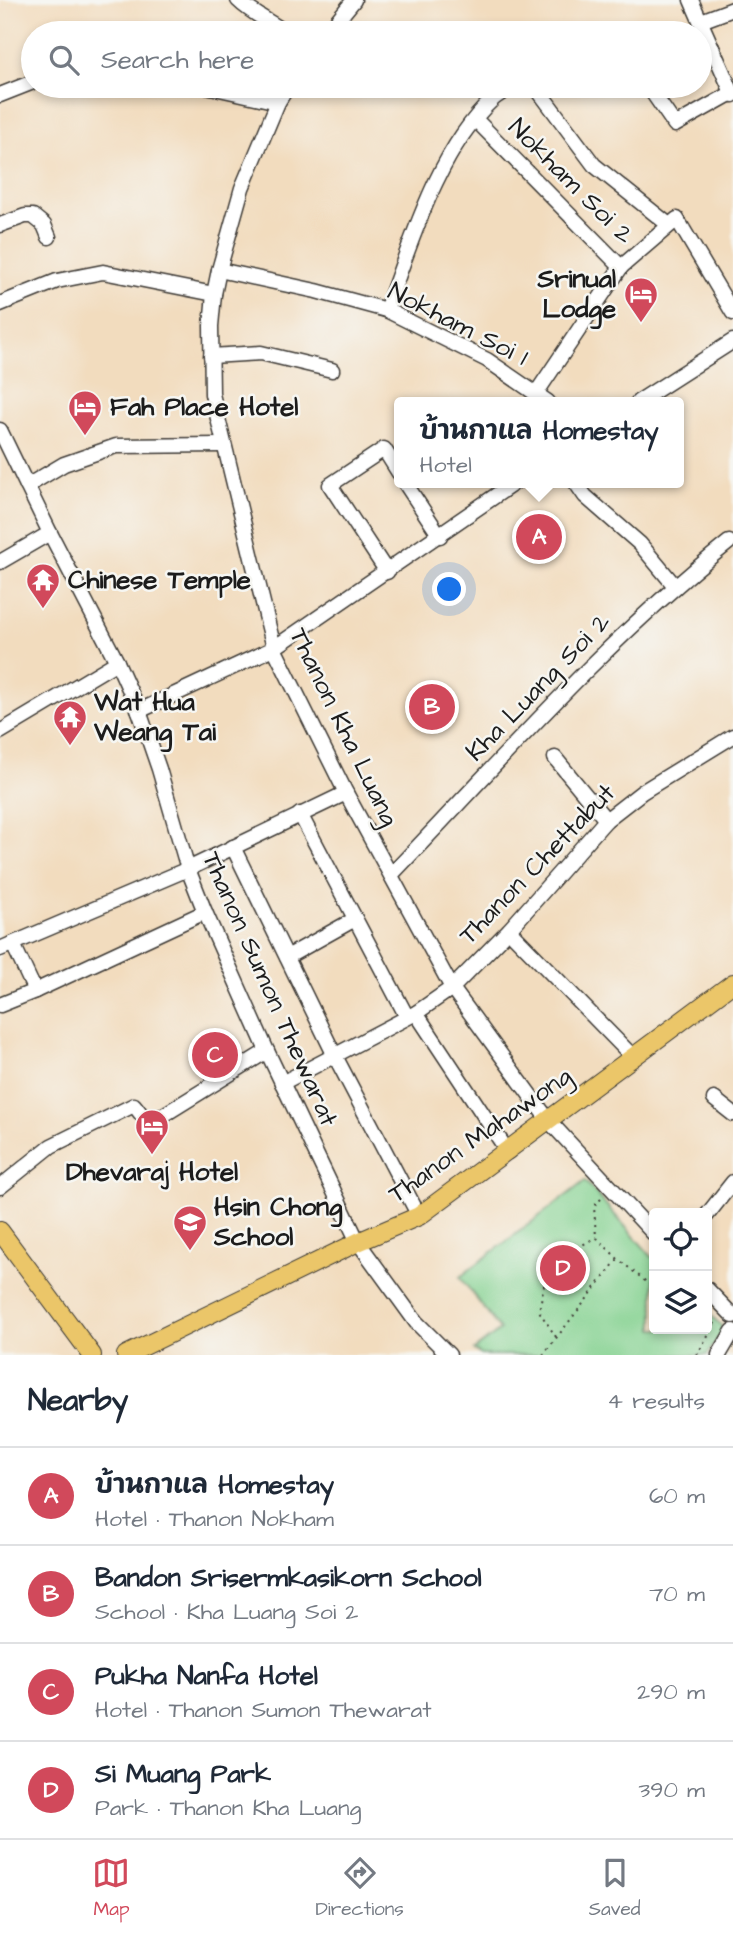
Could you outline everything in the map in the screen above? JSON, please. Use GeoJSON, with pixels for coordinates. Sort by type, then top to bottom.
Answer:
{"type":"FeatureCollection","features":[{"type":"Feature","properties":{"kind":"main road","name":"Thanon Mahawong"},"geometry":{"type":"LineString","coordinates":[[126,1355],[358,1242],[419,1216],[733,983]]}},
{"type":"Feature","properties":{"kind":"main road"},"geometry":{"type":"LineString","coordinates":[[0,1231],[92,1355]]}},
{"type":"Feature","properties":{"kind":"street"},"geometry":{"type":"LineString","coordinates":[[238,0],[251,12],[269,21]]}},
{"type":"Feature","properties":{"kind":"street"},"geometry":{"type":"LineString","coordinates":[[337,21],[354,0]]}},
{"type":"Feature","properties":{"kind":"street"},"geometry":{"type":"LineString","coordinates":[[691,0],[701,21],[733,9]]}},
{"type":"Feature","properties":{"kind":"street"},"geometry":{"type":"LineString","coordinates":[[657,98],[675,124],[733,94],[712,46]]}},
{"type":"Feature","properties":{"kind":"street"},"geometry":{"type":"LineString","coordinates":[[0,95],[21,87]]}},
{"type":"Feature","properties":{"kind":"street"},"geometry":{"type":"LineString","coordinates":[[260,98],[278,102]]}},
{"type":"Feature","properties":{"kind":"street","name":"Thanon Kha Luang"},"geometry":{"type":"LineString","coordinates":[[280,98],[242,188],[219,270],[214,294],[211,356],[212,394],[223,445],[274,648],[346,793],[452,988],[549,1121],[649,1229]]}},
{"type":"Feature","properties":{"kind":"street"},"geometry":{"type":"LineString","coordinates":[[386,310],[419,220],[449,158],[493,98]]}},
{"type":"Feature","properties":{"kind":"street"},"geometry":{"type":"LineString","coordinates":[[544,98],[594,165],[668,225]]}},
{"type":"Feature","properties":{"kind":"street","name":"Nokham Soi 2"},"geometry":{"type":"LineString","coordinates":[[475,119],[621,267],[677,219],[733,313]]}},
{"type":"Feature","properties":{"kind":"street"},"geometry":{"type":"LineString","coordinates":[[0,225],[24,216],[33,216],[44,226],[49,237]]}},
{"type":"Feature","properties":{"kind":"street"},"geometry":{"type":"LineString","coordinates":[[537,392],[621,267]]}},
{"type":"Feature","properties":{"kind":"street","name":"Nokham Soi 1"},"geometry":{"type":"LineString","coordinates":[[219,270],[386,310],[487,360],[542,397]]}},
{"type":"Feature","properties":{"kind":"street"},"geometry":{"type":"LineString","coordinates":[[0,304],[57,281],[103,272],[214,294]]}},
{"type":"Feature","properties":{"kind":"street"},"geometry":{"type":"LineString","coordinates":[[646,397],[733,341]]}},
{"type":"Feature","properties":{"kind":"street"},"geometry":{"type":"LineString","coordinates":[[211,356],[261,353],[332,370]]}},
{"type":"Feature","properties":{"kind":"street","name":"Thanon Sumon Thewarat"},"geometry":{"type":"LineString","coordinates":[[0,430],[6,459],[27,486],[117,662],[139,711],[188,869],[205,912],[267,1051],[358,1242],[416,1322],[449,1355]]}},
{"type":"Feature","properties":{"kind":"street"},"geometry":{"type":"LineString","coordinates":[[27,486],[64,464],[116,446],[223,445]]}},
{"type":"Feature","properties":{"kind":"street"},"geometry":{"type":"LineString","coordinates":[[387,572],[330,485],[383,449],[394,466]]}},
{"type":"Feature","properties":{"kind":"street"},"geometry":{"type":"LineString","coordinates":[[408,488],[440,536]]}},
{"type":"Feature","properties":{"kind":"street"},"geometry":{"type":"LineString","coordinates":[[139,711],[274,648],[507,488]]}},
{"type":"Feature","properties":{"kind":"street"},"geometry":{"type":"LineString","coordinates":[[579,488],[585,496],[640,544],[675,586]]}},
{"type":"Feature","properties":{"kind":"street"},"geometry":{"type":"LineString","coordinates":[[0,562],[50,533]]}},
{"type":"Feature","properties":{"kind":"street","name":"Kha Luang Soi 2"},"geometry":{"type":"LineString","coordinates":[[391,875],[602,654],[675,586],[729,542]]}},
{"type":"Feature","properties":{"kind":"street"},"geometry":{"type":"LineString","coordinates":[[0,732],[117,662]]}},
{"type":"Feature","properties":{"kind":"street","name":"Thanon Chettabut"},"geometry":{"type":"LineString","coordinates":[[282,1083],[412,1015],[452,988],[509,930],[606,820],[642,792],[733,736]]}},
{"type":"Feature","properties":{"kind":"street"},"geometry":{"type":"LineString","coordinates":[[555,758],[606,820]]}},
{"type":"Feature","properties":{"kind":"street"},"geometry":{"type":"LineString","coordinates":[[35,991],[7,947],[188,869],[346,793]]}},
{"type":"Feature","properties":{"kind":"street"},"geometry":{"type":"LineString","coordinates":[[300,814],[355,919],[412,1015],[508,1152]]}},
{"type":"Feature","properties":{"kind":"street"},"geometry":{"type":"LineString","coordinates":[[233,847],[335,1056],[419,1216]]}},
{"type":"Feature","properties":{"kind":"street"},"geometry":{"type":"LineString","coordinates":[[0,1004],[35,991],[205,912]]}},
{"type":"Feature","properties":{"kind":"street"},"geometry":{"type":"LineString","coordinates":[[287,957],[355,919]]}},
{"type":"Feature","properties":{"kind":"street"},"geometry":{"type":"LineString","coordinates":[[509,930],[632,1057]]}},
{"type":"Feature","properties":{"kind":"street"},"geometry":{"type":"LineString","coordinates":[[0,1186],[51,1146],[134,1105],[149,1124],[267,1051]]}},
{"type":"Feature","properties":{"kind":"street"},"geometry":{"type":"LineString","coordinates":[[714,1099],[733,1114]]}},
{"type":"Feature","properties":{"kind":"street"},"geometry":{"type":"LineString","coordinates":[[712,1209],[733,1182]]}},
{"type":"Feature","properties":{"kind":"street"},"geometry":{"type":"LineString","coordinates":[[712,1294],[729,1311]]}},
{"type":"Feature","properties":{"kind":"street"},"geometry":{"type":"LineString","coordinates":[[719,1355],[733,1331]]}},
{"type":"Feature","properties":{"kind":"path"},"geometry":{"type":"LineString","coordinates":[[612,1188],[594,1206],[596,1237],[649,1284]]}},
{"type":"Feature","properties":{"kind":"path"},"geometry":{"type":"LineString","coordinates":[[556,1337],[539,1311],[548,1265],[596,1237]]}},
{"type":"Feature","properties":{"kind":"path"},"geometry":{"type":"LineString","coordinates":[[544,1355],[618,1259]]}},
{"type":"Feature","properties":{"kind":"path"},"geometry":{"type":"LineString","coordinates":[[712,1328],[729,1311]]}},
{"type":"Feature","properties":{"kind":"path"},"geometry":{"type":"LineString","coordinates":[[697,1355],[708,1334]]}},
{"type":"Feature","properties":{"kind":"green space"},"geometry":{"type":"Polygon","coordinates":[[[585,1181],[649,1253],[649,1334],[712,1334],[712,1317],[721,1325],[722,1332],[707,1355],[481,1355],[474,1350],[500,1330],[460,1277],[585,1181]]]}},
{"type":"Feature","properties":{"kind":"place","name":"Srinual Lodge"},"geometry":{"type":"Point","coordinates":[641,324]}},
{"type":"Feature","properties":{"kind":"place","name":"Fah Place Hotel"},"geometry":{"type":"Point","coordinates":[85,437]}},
{"type":"Feature","properties":{"kind":"place","name":"บ้านกาแล Homestay"},"geometry":{"type":"Point","coordinates":[539,537]}},
{"type":"Feature","properties":{"kind":"place","name":"Chinese Temple"},"geometry":{"type":"Point","coordinates":[43,610]}},
{"type":"Feature","properties":{"kind":"place","name":"Bandon Srisermkasikorn School"},"geometry":{"type":"Point","coordinates":[432,707]}},
{"type":"Feature","properties":{"kind":"place","name":"Wat Hua Weang Tai"},"geometry":{"type":"Point","coordinates":[70,747]}},
{"type":"Feature","properties":{"kind":"place","name":"Pukha Nanfa Hotel"},"geometry":{"type":"Point","coordinates":[215,1055]}},
{"type":"Feature","properties":{"kind":"place","name":"Dhevaraj Hotel"},"geometry":{"type":"Point","coordinates":[152,1156]}},
{"type":"Feature","properties":{"kind":"place","name":"Hsin Chong School"},"geometry":{"type":"Point","coordinates":[190,1252]}},
{"type":"Feature","properties":{"kind":"place","name":"Si Muang Park"},"geometry":{"type":"Point","coordinates":[563,1268]}}]}
